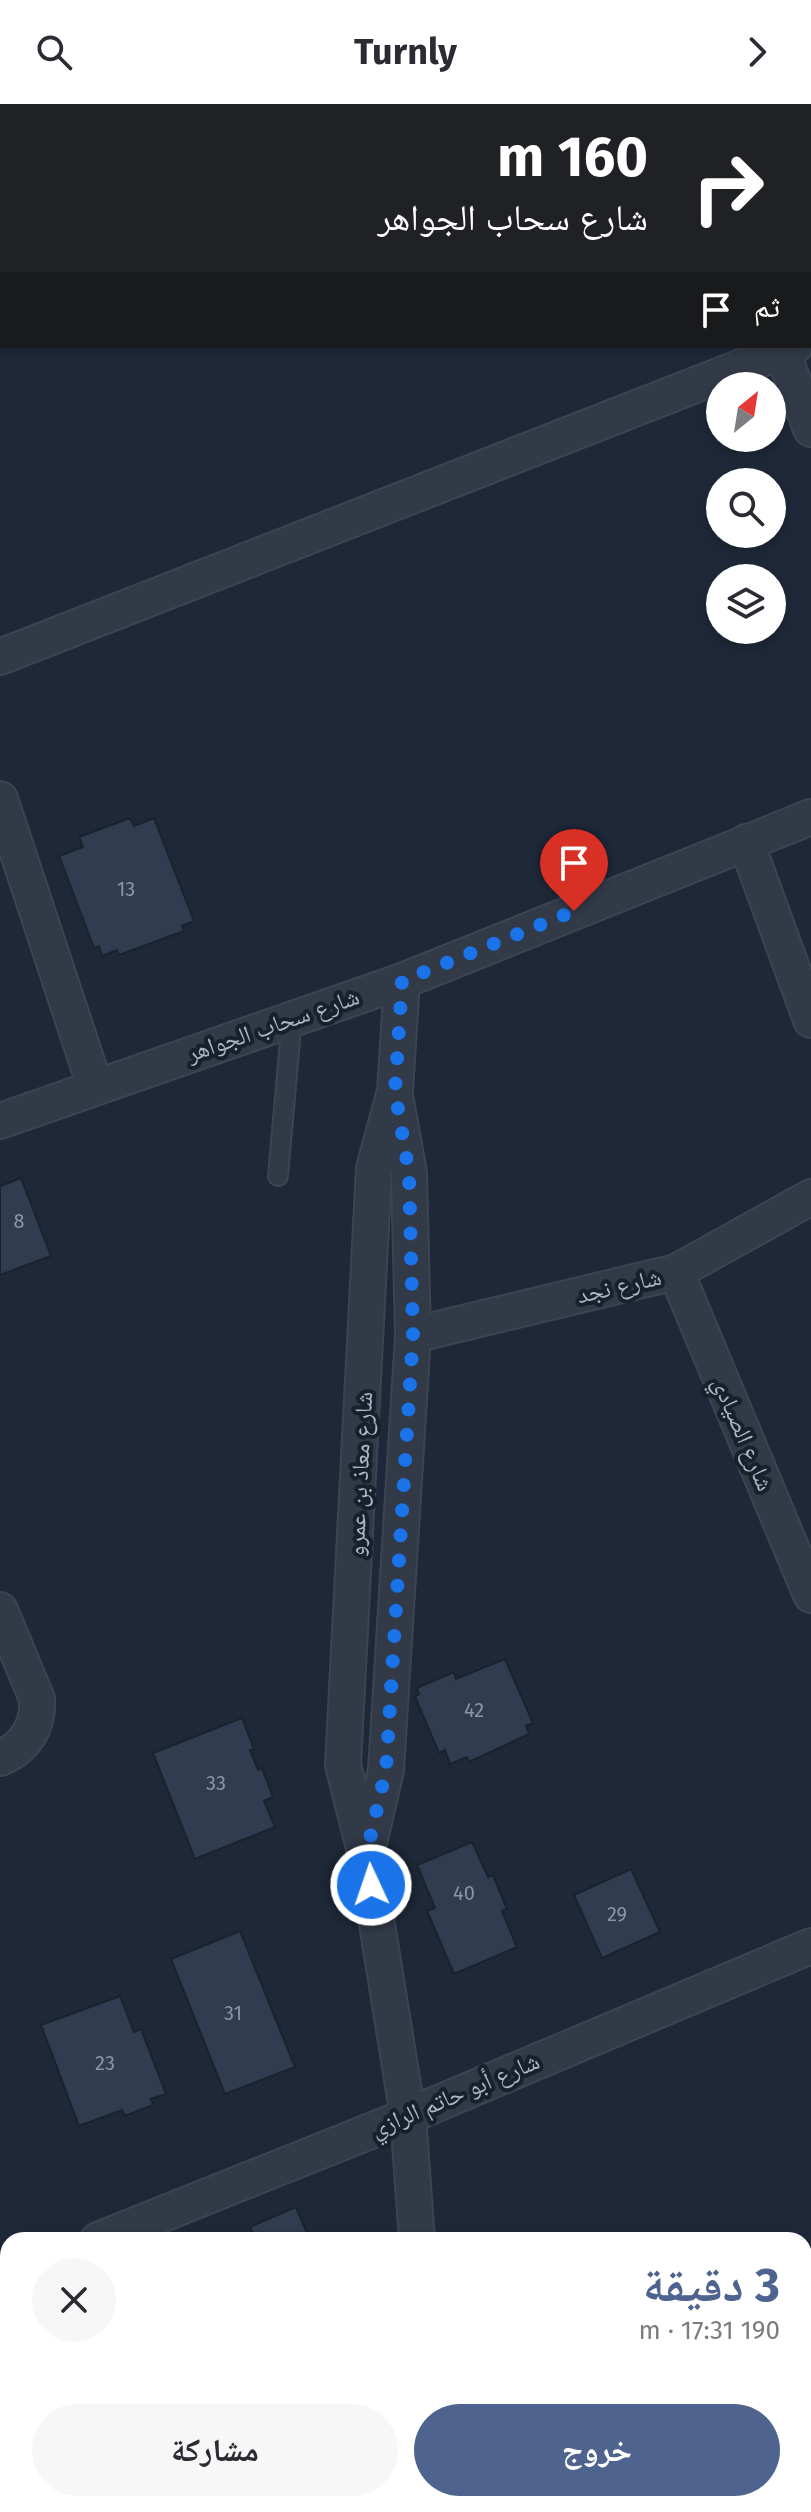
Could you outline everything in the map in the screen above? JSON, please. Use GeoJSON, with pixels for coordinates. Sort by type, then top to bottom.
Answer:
{"type":"FeatureCollection","features":[{"type":"Feature","properties":{"kind":"street"},"geometry":{"type":"LineString","coordinates":[[0,657],[790,348]]}},
{"type":"Feature","properties":{"kind":"street"},"geometry":{"type":"LineString","coordinates":[[801,348],[811,429]]}},
{"type":"Feature","properties":{"kind":"street"},"geometry":{"type":"LineString","coordinates":[[0,799],[95,1086]]}},
{"type":"Feature","properties":{"kind":"street","name":"شارع سحاب الجواهر"},"geometry":{"type":"LineString","coordinates":[[0,1121],[402,981],[811,817]]}},
{"type":"Feature","properties":{"kind":"street"},"geometry":{"type":"LineString","coordinates":[[746,842],[811,1020]]}},
{"type":"Feature","properties":{"kind":"street","name":"شارع معاذ بن عمرو"},"geometry":{"type":"LineString","coordinates":[[402,981],[395,1091],[374,1168],[343,1765],[366,1856],[408,2116],[416,2232]]}},
{"type":"Feature","properties":{"kind":"street","name":"شارع معاذ بن عمرو"},"geometry":{"type":"LineString","coordinates":[[366,1856],[386,1770],[413,1335],[409,1173],[395,1091]]}},
{"type":"Feature","properties":{"kind":"street","name":"شارع نجد"},"geometry":{"type":"LineString","coordinates":[[413,1335],[676,1272],[811,1197]]}},
{"type":"Feature","properties":{"kind":"street","name":"شارع الصيادي"},"geometry":{"type":"LineString","coordinates":[[676,1272],[811,1595]]}},
{"type":"Feature","properties":{"kind":"street"},"geometry":{"type":"LineString","coordinates":[[0,1610],[37,1699],[37,1714],[22,1745],[0,1758]]}},
{"type":"Feature","properties":{"kind":"street","name":"شارع أبو حاتم الرازي"},"geometry":{"type":"LineString","coordinates":[[118,2232],[408,2116],[811,1946]]}},
{"type":"Feature","properties":{"kind":"lane"},"geometry":{"type":"LineString","coordinates":[[278,1176],[292,1018]]}},
{"type":"Feature","properties":{"kind":"building"},"geometry":{"type":"Polygon","coordinates":[[[130,818],[134,826],[154,818],[194,921],[182,926],[184,931],[119,955],[117,950],[102,956],[99,946],[94,948],[59,856],[83,847],[79,837],[130,818]]]}},
{"type":"Feature","properties":{"kind":"building"},"geometry":{"type":"Polygon","coordinates":[[[21,1178],[51,1256],[0,1275],[0,1186],[21,1178]]]}},
{"type":"Feature","properties":{"kind":"building"},"geometry":{"type":"Polygon","coordinates":[[[505,1659],[533,1723],[526,1726],[529,1734],[469,1762],[467,1757],[450,1764],[445,1750],[439,1753],[415,1697],[419,1694],[417,1688],[454,1672],[456,1679],[505,1659]]]}},
{"type":"Feature","properties":{"kind":"building"},"geometry":{"type":"Polygon","coordinates":[[[242,1718],[254,1749],[250,1750],[258,1770],[262,1768],[273,1797],[264,1801],[275,1827],[195,1859],[153,1753],[242,1718]]]}},
{"type":"Feature","properties":{"kind":"building"},"geometry":{"type":"Polygon","coordinates":[[[472,1842],[488,1877],[493,1875],[507,1909],[502,1911],[517,1947],[454,1974],[427,1911],[435,1908],[417,1865],[472,1842]]]}},
{"type":"Feature","properties":{"kind":"building"},"geometry":{"type":"Polygon","coordinates":[[[631,1869],[660,1932],[602,1958],[574,1895],[631,1869]]]}},
{"type":"Feature","properties":{"kind":"building"},"geometry":{"type":"Polygon","coordinates":[[[240,1931],[295,2067],[225,2094],[171,1959],[240,1931]]]}},
{"type":"Feature","properties":{"kind":"building"},"geometry":{"type":"Polygon","coordinates":[[[120,1996],[134,2032],[141,2029],[166,2094],[151,2099],[153,2105],[125,2116],[122,2110],[79,2126],[41,2025],[120,1996]]]}},
{"type":"Feature","properties":{"kind":"building"},"geometry":{"type":"Polygon","coordinates":[[[296,2207],[307,2232],[252,2232],[250,2227],[296,2207]]]}},
{"type":"Feature","properties":{"kind":"route"},"geometry":{"type":"LineString","coordinates":[[371,1885],[366,1856],[386,1770],[413,1335],[409,1173],[395,1091],[402,981],[574,911]]}}]}
